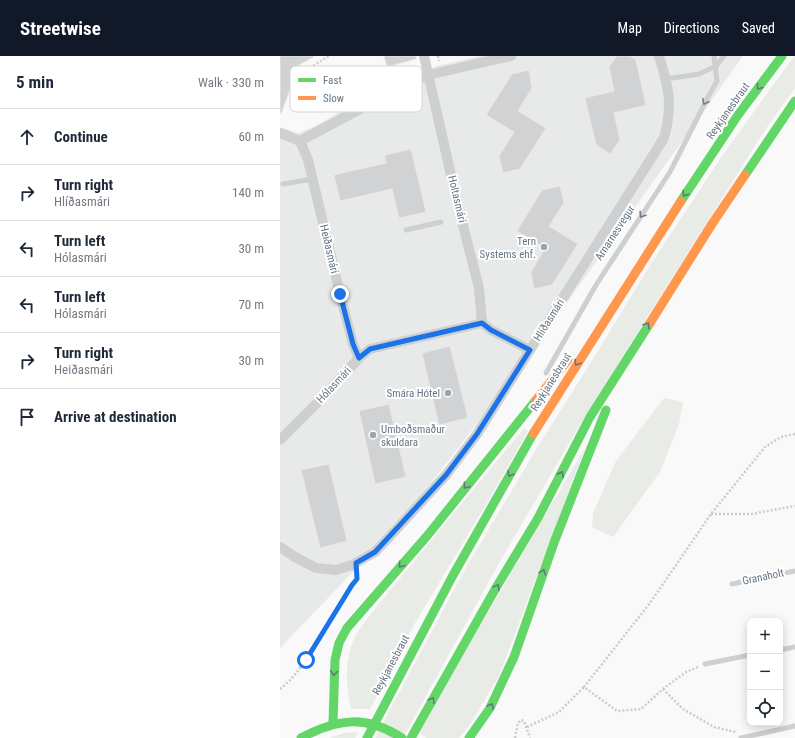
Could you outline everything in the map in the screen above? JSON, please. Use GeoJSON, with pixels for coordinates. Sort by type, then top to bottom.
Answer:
{"type":"FeatureCollection","features":[{"type":"Feature","properties":{"kind":"main road","name":"Reykjanesbraut"},"geometry":{"type":"LineString","coordinates":[[366,738],[452,577],[536,429],[693,182],[738,115],[782,56]]}},
{"type":"Feature","properties":{"kind":"main road"},"geometry":{"type":"LineString","coordinates":[[411,738],[497,586],[538,518],[590,417],[712,224],[795,101]]}},
{"type":"Feature","properties":{"kind":"main road"},"geometry":{"type":"LineString","coordinates":[[738,185],[769,156]]}},
{"type":"Feature","properties":{"kind":"main road"},"geometry":{"type":"LineString","coordinates":[[333,723],[335,660],[339,643],[347,628],[427,536],[525,411],[620,295]]}},
{"type":"Feature","properties":{"kind":"main road"},"geometry":{"type":"LineString","coordinates":[[469,738],[490,708],[508,670],[586,458],[636,342]]}},
{"type":"Feature","properties":{"kind":"main road"},"geometry":{"type":"LineString","coordinates":[[301,738],[315,729],[333,723],[349,721],[366,722],[382,727],[402,738]]}},
{"type":"Feature","properties":{"kind":"street","name":"Holtasmári"},"geometry":{"type":"LineString","coordinates":[[424,56],[479,288],[482,323]]}},
{"type":"Feature","properties":{"kind":"street"},"geometry":{"type":"LineString","coordinates":[[422,78],[428,75],[511,56]]}},
{"type":"Feature","properties":{"kind":"street","name":"Hlíðasmári"},"geometry":{"type":"LineString","coordinates":[[280,547],[316,568],[336,570],[356,563],[375,552],[446,475],[477,434],[664,138],[668,123],[670,105],[666,78],[659,56]]}},
{"type":"Feature","properties":{"kind":"street"},"geometry":{"type":"LineString","coordinates":[[280,133],[300,141],[354,112]]}},
{"type":"Feature","properties":{"kind":"street","name":"Heiðasmári"},"geometry":{"type":"LineString","coordinates":[[300,141],[308,160],[353,344],[359,358]]}},
{"type":"Feature","properties":{"kind":"street"},"geometry":{"type":"LineString","coordinates":[[482,323],[491,330],[530,350]]}},
{"type":"Feature","properties":{"kind":"street","name":"Hólasmári"},"geometry":{"type":"LineString","coordinates":[[280,440],[359,358],[370,349],[482,323]]}},
{"type":"Feature","properties":{"kind":"lane","name":"Arnarnesvegur"},"geometry":{"type":"LineString","coordinates":[[544,378],[596,285],[670,172],[717,81],[714,56]]}},
{"type":"Feature","properties":{"kind":"lane"},"geometry":{"type":"LineString","coordinates":[[666,78],[699,74],[716,66],[724,56]]}},
{"type":"Feature","properties":{"kind":"lane"},"geometry":{"type":"LineString","coordinates":[[283,184],[313,179]]}},
{"type":"Feature","properties":{"kind":"lane"},"geometry":{"type":"LineString","coordinates":[[406,230],[441,222]]}},
{"type":"Feature","properties":{"kind":"lane"},"geometry":{"type":"LineString","coordinates":[[525,411],[540,384]]}},
{"type":"Feature","properties":{"kind":"lane","name":"Granaholt"},"geometry":{"type":"LineString","coordinates":[[732,584],[795,571]]}},
{"type":"Feature","properties":{"kind":"lane"},"geometry":{"type":"LineString","coordinates":[[783,649],[795,647]]}},
{"type":"Feature","properties":{"kind":"lane"},"geometry":{"type":"LineString","coordinates":[[705,664],[747,656]]}},
{"type":"Feature","properties":{"kind":"lane"},"geometry":{"type":"LineString","coordinates":[[741,738],[795,726]]}},
{"type":"Feature","properties":{"kind":"path"},"geometry":{"type":"LineString","coordinates":[[312,66],[329,56]]}},
{"type":"Feature","properties":{"kind":"path"},"geometry":{"type":"LineString","coordinates":[[438,56],[439,61]]}},
{"type":"Feature","properties":{"kind":"path"},"geometry":{"type":"LineString","coordinates":[[527,727],[559,712],[584,687],[650,603],[711,514],[765,447],[782,437],[795,434]]}},
{"type":"Feature","properties":{"kind":"path"},"geometry":{"type":"LineString","coordinates":[[711,514],[751,514],[795,506]]}},
{"type":"Feature","properties":{"kind":"path"},"geometry":{"type":"LineString","coordinates":[[280,689],[288,683],[306,660],[357,579],[356,563]]}},
{"type":"Feature","properties":{"kind":"path"},"geometry":{"type":"LineString","coordinates":[[584,687],[617,712],[641,708],[686,672],[705,664]]}},
{"type":"Feature","properties":{"kind":"path"},"geometry":{"type":"LineString","coordinates":[[663,689],[683,709],[714,727],[750,735]]}},
{"type":"Feature","properties":{"kind":"path"},"geometry":{"type":"LineString","coordinates":[[515,738],[518,723],[521,720],[524,721],[530,738]]}},
{"type":"Feature","properties":{"kind":"shaded area"},"geometry":{"type":"Polygon","coordinates":[[[480,56],[743,56],[534,349],[392,534],[280,648],[280,127],[298,133],[317,125],[339,112],[422,112],[422,71],[440,65],[480,56]]]}},
{"type":"Feature","properties":{"kind":"shaded area"},"geometry":{"type":"Polygon","coordinates":[[[794,56],[795,88],[765,130],[584,418],[499,563],[403,738],[375,738],[464,571],[540,443],[649,267],[720,159],[794,56]]]}},
{"type":"Feature","properties":{"kind":"shaded area"},"geometry":{"type":"Polygon","coordinates":[[[664,398],[683,402],[679,424],[660,472],[613,537],[592,527],[593,513],[616,461],[664,398]]]}},
{"type":"Feature","properties":{"kind":"shaded area"},"geometry":{"type":"Polygon","coordinates":[[[524,428],[528,431],[490,498],[415,623],[370,709],[351,709],[347,679],[348,659],[354,639],[359,630],[524,428]]]}},
{"type":"Feature","properties":{"kind":"shaded area"},"geometry":{"type":"Polygon","coordinates":[[[586,446],[499,676],[469,726],[459,738],[426,738],[418,731],[586,446]]]}},
{"type":"Feature","properties":{"kind":"shaded area"},"geometry":{"type":"Polygon","coordinates":[[[358,732],[355,738],[330,738],[343,733],[358,732]]]}},
{"type":"Feature","properties":{"kind":"building"},"geometry":{"type":"Polygon","coordinates":[[[280,56],[315,56],[299,66],[290,66],[290,90],[281,114],[280,56]]]}},
{"type":"Feature","properties":{"kind":"building"},"geometry":{"type":"Polygon","coordinates":[[[384,56],[416,56],[416,59],[387,66],[384,56]]]}},
{"type":"Feature","properties":{"kind":"building"},"geometry":{"type":"Polygon","coordinates":[[[617,56],[630,56],[636,60],[646,105],[614,113],[620,140],[610,154],[596,145],[585,98],[614,91],[609,67],[617,56]]]}},
{"type":"Feature","properties":{"kind":"building"},"geometry":{"type":"Polygon","coordinates":[[[529,70],[532,88],[518,111],[546,128],[520,169],[503,173],[499,156],[514,132],[486,115],[512,74],[529,70]]]}},
{"type":"Feature","properties":{"kind":"building"},"geometry":{"type":"Polygon","coordinates":[[[411,149],[426,212],[399,218],[392,189],[340,201],[334,175],[386,163],[385,155],[411,149]]]}},
{"type":"Feature","properties":{"kind":"building"},"geometry":{"type":"Polygon","coordinates":[[[560,186],[564,203],[549,226],[578,244],[552,285],[534,289],[531,272],[545,248],[517,231],[542,190],[560,186]]]}},
{"type":"Feature","properties":{"kind":"building"},"geometry":{"type":"Polygon","coordinates":[[[450,346],[468,418],[439,425],[422,353],[450,346]]]}},
{"type":"Feature","properties":{"kind":"building"},"geometry":{"type":"Polygon","coordinates":[[[389,404],[406,477],[375,484],[359,411],[389,404]]]}},
{"type":"Feature","properties":{"kind":"building"},"geometry":{"type":"Polygon","coordinates":[[[329,464],[347,541],[320,548],[301,470],[329,464]]]}},
{"type":"Feature","properties":{"kind":"traffic: fast"},"geometry":{"type":"LineString","coordinates":[[681,201],[738,115],[782,56]]}},
{"type":"Feature","properties":{"kind":"traffic: fast"},"geometry":{"type":"LineString","coordinates":[[745,175],[795,101]]}},
{"type":"Feature","properties":{"kind":"traffic: fast"},"geometry":{"type":"LineString","coordinates":[[411,738],[497,586],[538,518],[590,417],[650,323]]}},
{"type":"Feature","properties":{"kind":"traffic: fast"},"geometry":{"type":"LineString","coordinates":[[333,723],[335,660],[339,643],[347,628],[427,536],[536,400]]}},
{"type":"Feature","properties":{"kind":"traffic: fast"},"geometry":{"type":"LineString","coordinates":[[469,738],[490,708],[514,657],[555,540],[606,410]]}},
{"type":"Feature","properties":{"kind":"traffic: fast"},"geometry":{"type":"LineString","coordinates":[[367,738],[452,577],[533,434]]}},
{"type":"Feature","properties":{"kind":"traffic: fast"},"geometry":{"type":"LineString","coordinates":[[301,738],[327,726],[352,722],[376,725],[402,738]]}},
{"type":"Feature","properties":{"kind":"traffic: slow"},"geometry":{"type":"LineString","coordinates":[[650,323],[712,224],[745,175]]}},
{"type":"Feature","properties":{"kind":"traffic: slow"},"geometry":{"type":"LineString","coordinates":[[533,434],[681,201]]}},
{"type":"Feature","properties":{"kind":"traffic: slow"},"geometry":{"type":"LineString","coordinates":[[536,400],[568,360]]}},
{"type":"Feature","properties":{"kind":"place","name":"Tern Systems ehf."},"geometry":{"type":"Point","coordinates":[544,247]}},
{"type":"Feature","properties":{"kind":"place","name":"Smára Hótel"},"geometry":{"type":"Point","coordinates":[448,393]}},
{"type":"Feature","properties":{"kind":"place","name":"Umboðsmaður skuldara"},"geometry":{"type":"Point","coordinates":[373,435]}},
{"type":"Feature","properties":{"kind":"route"},"geometry":{"type":"LineString","coordinates":[[306,660],[357,579],[356,563],[375,552],[446,475],[477,434],[530,350],[491,330],[482,323],[370,349],[359,358],[353,344],[340,294]]}}]}
